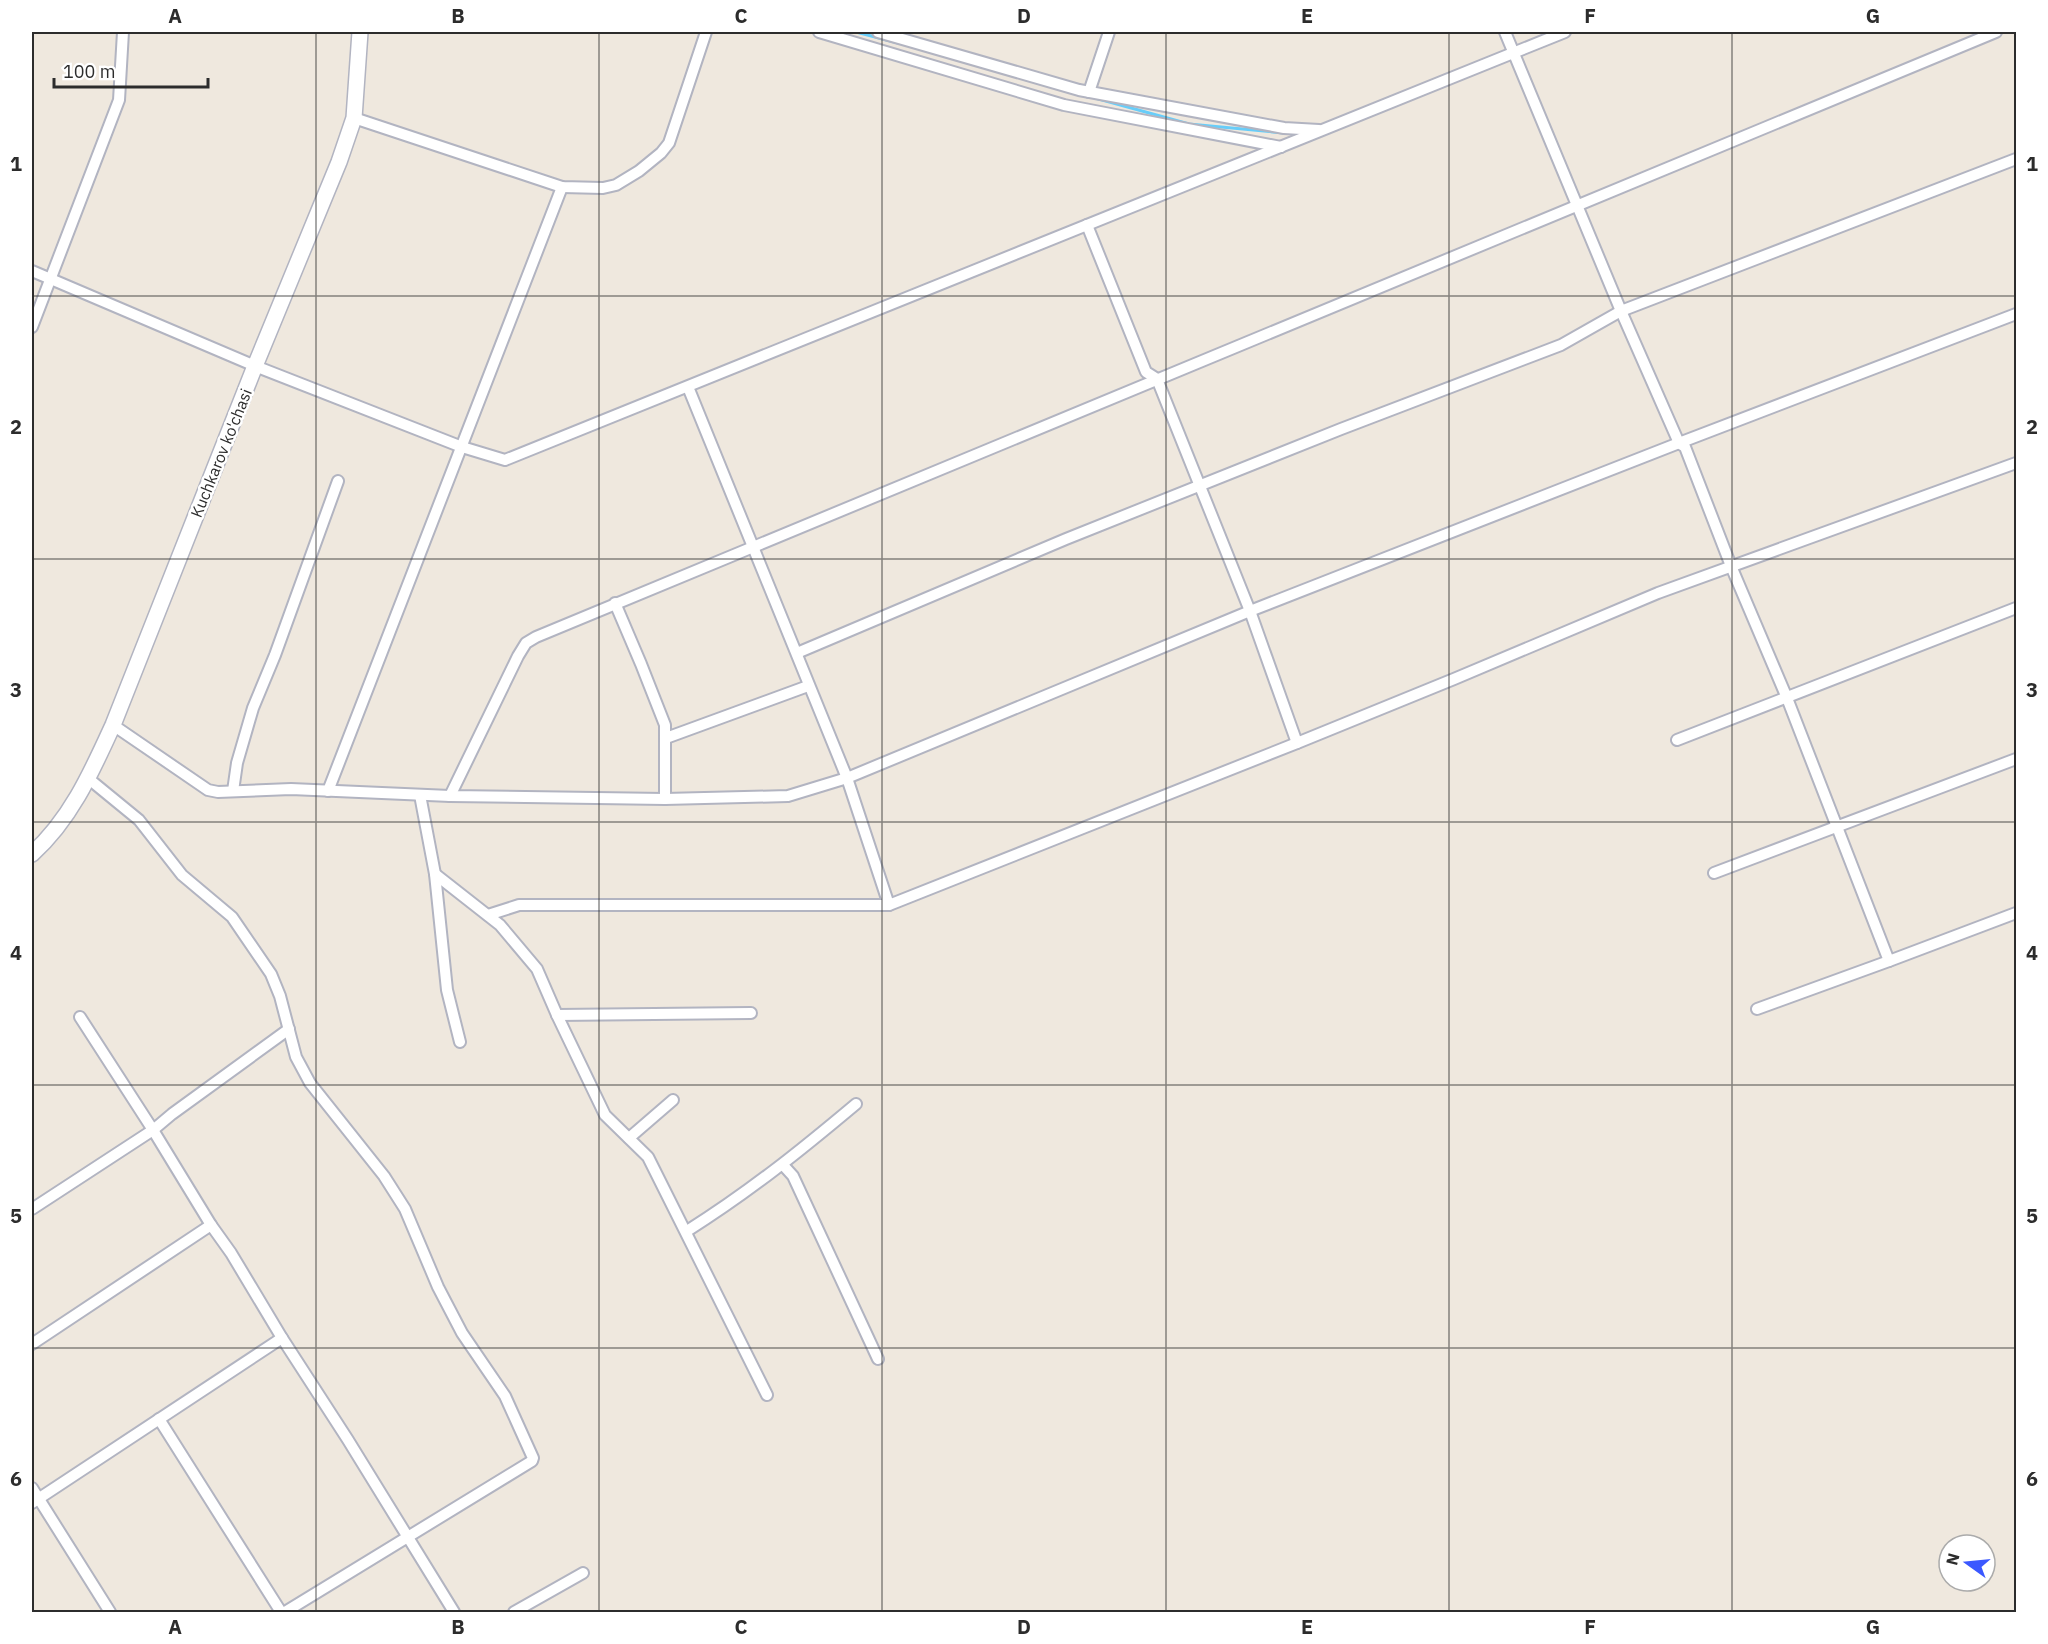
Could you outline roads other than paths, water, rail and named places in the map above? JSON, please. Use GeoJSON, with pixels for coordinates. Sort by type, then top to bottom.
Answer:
{"type":"FeatureCollection","features":[{"type":"Feature","properties":{"kind":"main road","name":"Kuchkarov ko'chasi"},"geometry":{"type":"LineString","coordinates":[[34,847],[68,812],[89,779],[339,162],[354,118],[360,32]]}},
{"type":"Feature","properties":{"kind":"street"},"geometry":{"type":"LineString","coordinates":[[32,327],[119,100],[123,32]]}},
{"type":"Feature","properties":{"kind":"street"},"geometry":{"type":"LineString","coordinates":[[354,118],[562,188],[603,188],[616,185],[662,153],[673,133],[706,32]]}},
{"type":"Feature","properties":{"kind":"street"},"geometry":{"type":"LineString","coordinates":[[819,32],[1064,105],[1281,147]]}},
{"type":"Feature","properties":{"kind":"street"},"geometry":{"type":"LineString","coordinates":[[878,32],[1089,92],[1284,128],[1324,130]]}},
{"type":"Feature","properties":{"kind":"street"},"geometry":{"type":"LineString","coordinates":[[1089,92],[1109,32]]}},
{"type":"Feature","properties":{"kind":"street"},"geometry":{"type":"LineString","coordinates":[[1504,32],[1621,311],[1679,443],[1685,447],[1731,566],[1787,698],[1889,961]]}},
{"type":"Feature","properties":{"kind":"street"},"geometry":{"type":"LineString","coordinates":[[32,271],[255,366],[462,447],[506,460],[1565,32]]}},
{"type":"Feature","properties":{"kind":"street"},"geometry":{"type":"LineString","coordinates":[[450,796],[518,656],[526,644],[536,637],[1996,32]]}},
{"type":"Feature","properties":{"kind":"street"},"geometry":{"type":"LineString","coordinates":[[797,653],[1066,539],[1341,429],[1561,345],[1621,311],[2016,159]]}},
{"type":"Feature","properties":{"kind":"street"},"geometry":{"type":"LineString","coordinates":[[328,791],[562,188]]}},
{"type":"Feature","properties":{"kind":"street"},"geometry":{"type":"LineString","coordinates":[[1087,225],[1146,372],[1157,379],[1200,485],[1250,611],[1297,743]]}},
{"type":"Feature","properties":{"kind":"street"},"geometry":{"type":"LineString","coordinates":[[113,724],[208,790],[218,792],[291,789],[450,796],[665,799],[788,796],[847,778],[1250,611],[2016,314]]}},
{"type":"Feature","properties":{"kind":"street"},"geometry":{"type":"LineString","coordinates":[[687,387],[847,778],[889,905]]}},
{"type":"Feature","properties":{"kind":"street"},"geometry":{"type":"LineString","coordinates":[[488,915],[519,905],[889,905],[1297,743],[1658,592],[2016,463]]}},
{"type":"Feature","properties":{"kind":"street"},"geometry":{"type":"LineString","coordinates":[[234,791],[237,763],[252,708],[338,482]]}},
{"type":"Feature","properties":{"kind":"street"},"geometry":{"type":"LineString","coordinates":[[615,603],[665,725],[665,799]]}},
{"type":"Feature","properties":{"kind":"street"},"geometry":{"type":"LineString","coordinates":[[1677,740],[2016,608]]}},
{"type":"Feature","properties":{"kind":"street"},"geometry":{"type":"LineString","coordinates":[[666,738],[808,686]]}},
{"type":"Feature","properties":{"kind":"street"},"geometry":{"type":"LineString","coordinates":[[1714,873],[2016,759]]}},
{"type":"Feature","properties":{"kind":"street"},"geometry":{"type":"LineString","coordinates":[[89,779],[139,820],[182,875],[232,917],[271,974],[280,996],[296,1057],[310,1083],[384,1176],[405,1209],[438,1287],[462,1333],[505,1396],[533,1458],[532,1461],[285,1612],[159,1419]]}},
{"type":"Feature","properties":{"kind":"street"},"geometry":{"type":"LineString","coordinates":[[420,795],[435,874],[447,990],[460,1042]]}},
{"type":"Feature","properties":{"kind":"street"},"geometry":{"type":"LineString","coordinates":[[435,874],[500,925],[537,969],[605,1115],[648,1157],[767,1395]]}},
{"type":"Feature","properties":{"kind":"street"},"geometry":{"type":"LineString","coordinates":[[1757,1009],[2016,913]]}},
{"type":"Feature","properties":{"kind":"street"},"geometry":{"type":"LineString","coordinates":[[557,1016],[751,1013]]}},
{"type":"Feature","properties":{"kind":"street"},"geometry":{"type":"LineString","coordinates":[[80,1017],[231,1253],[454,1612]]}},
{"type":"Feature","properties":{"kind":"street"},"geometry":{"type":"LineString","coordinates":[[32,1209],[153,1130],[289,1029]]}},
{"type":"Feature","properties":{"kind":"street"},"geometry":{"type":"LineString","coordinates":[[629,1138],[672,1100]]}},
{"type":"Feature","properties":{"kind":"street"},"geometry":{"type":"LineString","coordinates":[[687,1231],[731,1203],[783,1165],[856,1104]]}},
{"type":"Feature","properties":{"kind":"street"},"geometry":{"type":"LineString","coordinates":[[783,1165],[793,1176],[878,1359]]}},
{"type":"Feature","properties":{"kind":"street"},"geometry":{"type":"LineString","coordinates":[[32,1344],[211,1225]]}},
{"type":"Feature","properties":{"kind":"street"},"geometry":{"type":"LineString","coordinates":[[35,1501],[282,1338]]}},
{"type":"Feature","properties":{"kind":"street"},"geometry":{"type":"LineString","coordinates":[[32,1488],[35,1501],[110,1612]]}},
{"type":"Feature","properties":{"kind":"street"},"geometry":{"type":"LineString","coordinates":[[514,1612],[583,1573]]}},
{"type":"Feature","properties":{"kind":"waterway"},"geometry":{"type":"LineString","coordinates":[[856,32],[898,43]]}},
{"type":"Feature","properties":{"kind":"waterway"},"geometry":{"type":"LineString","coordinates":[[1095,98],[1189,124],[1295,134]]}}]}
